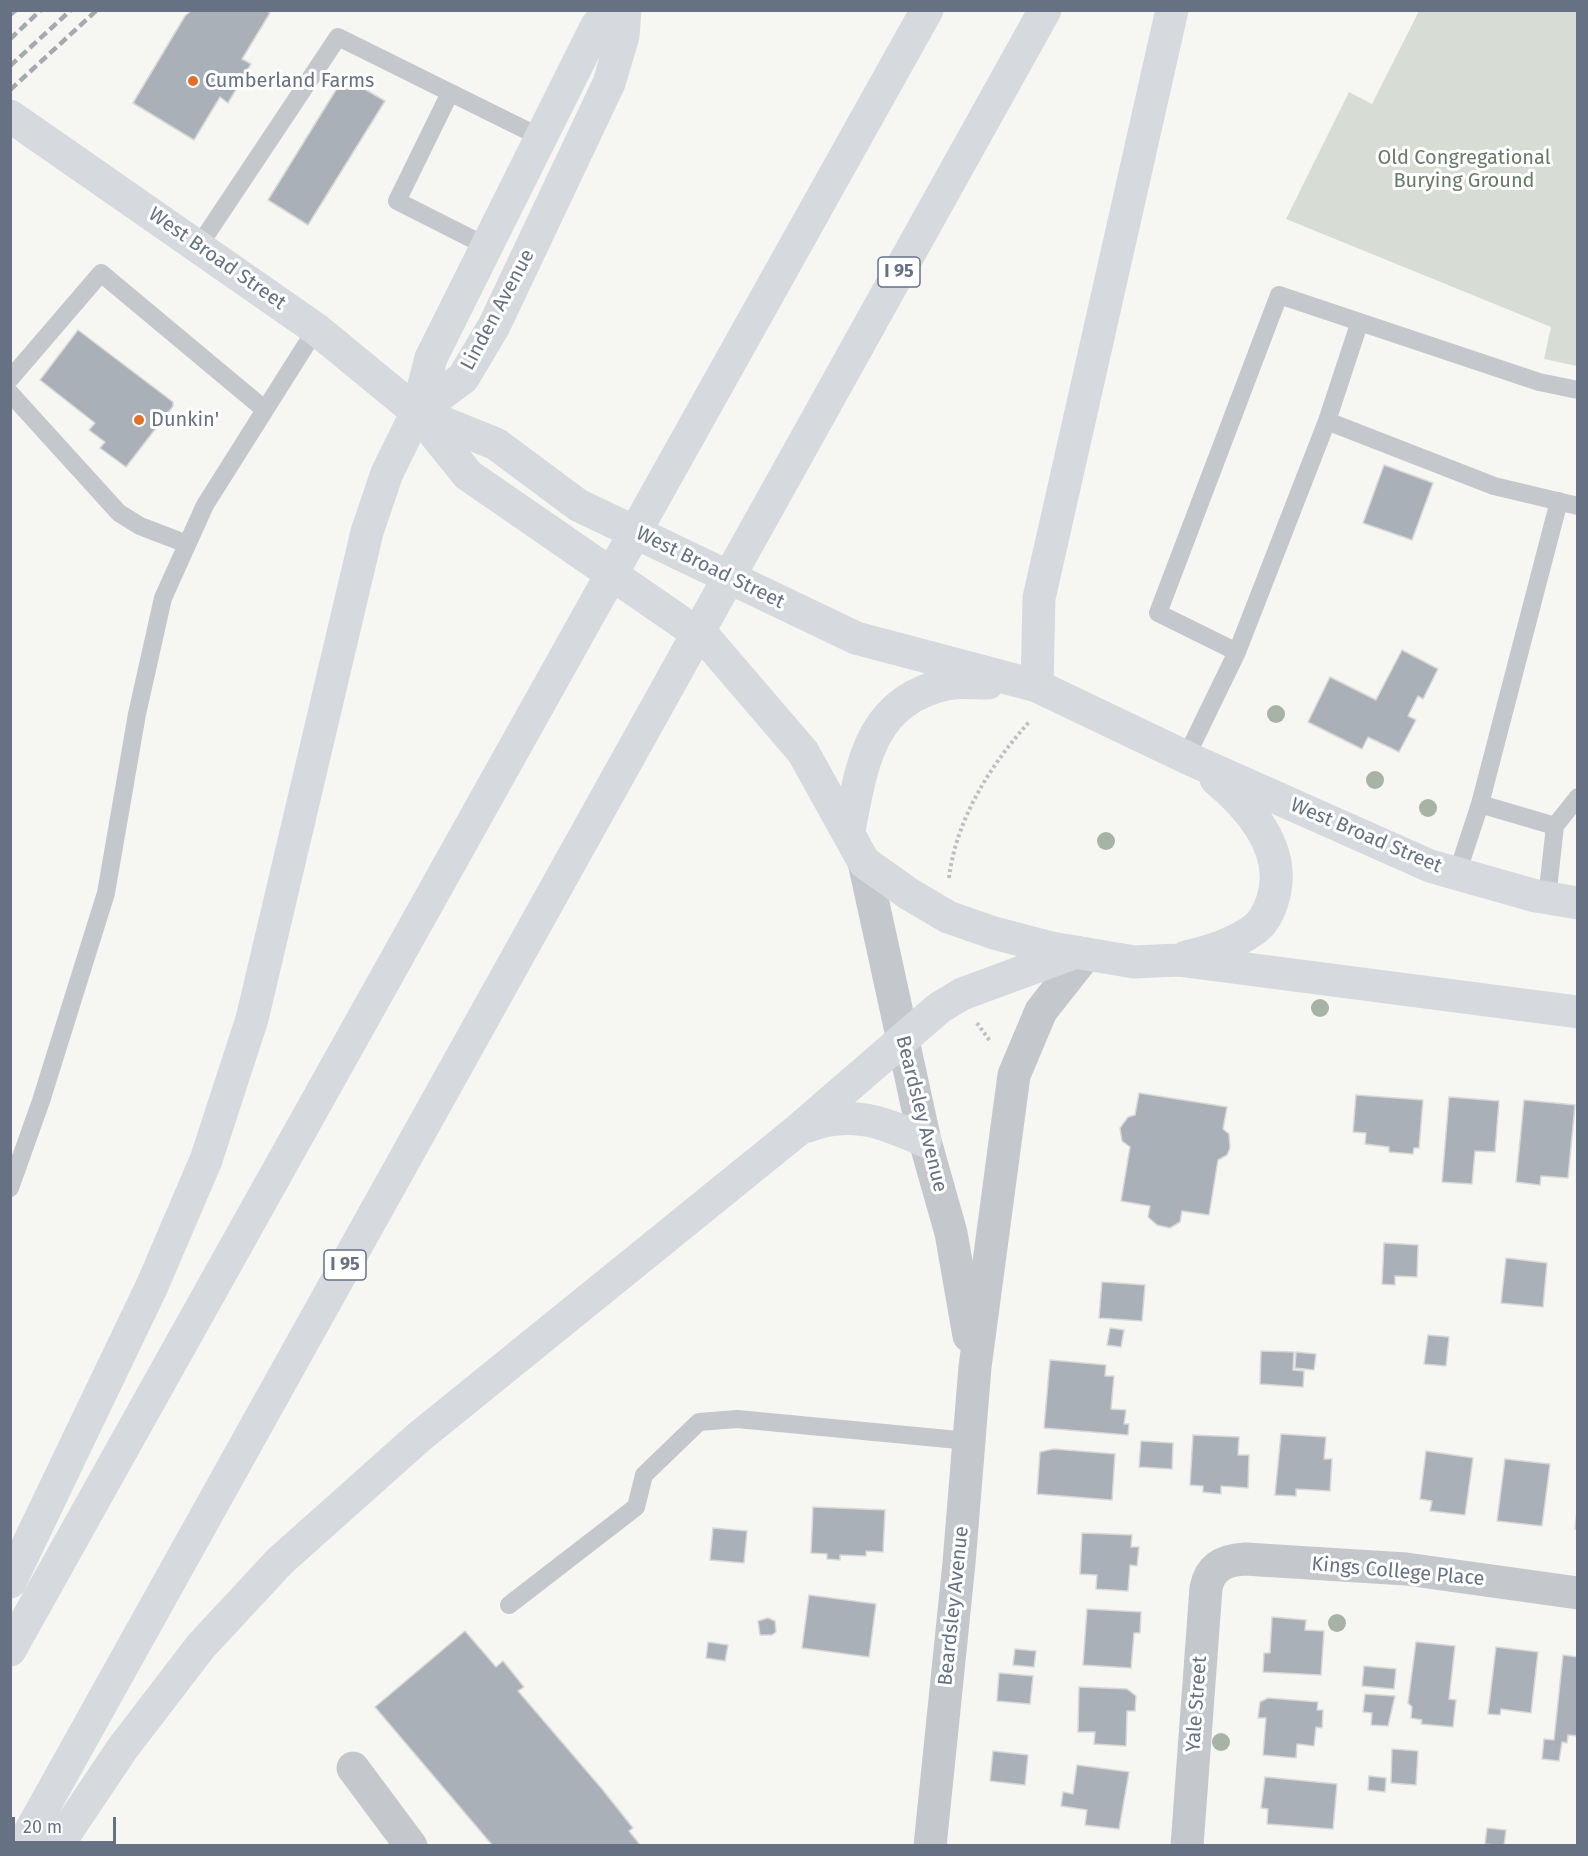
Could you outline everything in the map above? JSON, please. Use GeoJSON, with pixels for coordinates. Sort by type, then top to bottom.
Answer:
{"type":"FeatureCollection","features":[{"type":"Feature","properties":{"kind":"main road","name":"Linden Avenue"},"geometry":{"type":"LineString","coordinates":[[417,412],[431,358],[596,27],[609,10]]}},
{"type":"Feature","properties":{"kind":"main road","name":"Linden Avenue"},"geometry":{"type":"LineString","coordinates":[[417,412],[463,378],[494,326],[609,83],[623,36],[625,10]]}},
{"type":"Feature","properties":{"kind":"main road"},"geometry":{"type":"LineString","coordinates":[[10,1650],[927,10]]}},
{"type":"Feature","properties":{"kind":"main road","name":"I 95"},"geometry":{"type":"LineString","coordinates":[[22,1845],[1045,10]]}},
{"type":"Feature","properties":{"kind":"main road"},"geometry":{"type":"LineString","coordinates":[[1029,684],[1039,598],[1172,10]]}},
{"type":"Feature","properties":{"kind":"main road","name":"West Broad Street"},"geometry":{"type":"LineString","coordinates":[[10,116],[316,329],[417,412],[468,476],[707,640],[802,752],[849,830],[864,862],[909,894],[948,916],[1024,942],[1081,953],[1134,962],[1178,960],[1578,1012]]}},
{"type":"Feature","properties":{"kind":"main road","name":"West Broad Street"},"geometry":{"type":"LineString","coordinates":[[417,412],[496,444],[579,505],[856,639],[1029,684],[1430,866],[1562,901]]}},
{"type":"Feature","properties":{"kind":"main road"},"geometry":{"type":"LineString","coordinates":[[10,1582],[152,1286],[206,1160],[252,1019],[367,532],[387,472],[417,412]]}},
{"type":"Feature","properties":{"kind":"main road","name":"West Broad Street"},"geometry":{"type":"LineString","coordinates":[[849,830],[861,770],[871,740],[900,706],[914,694],[948,684],[1029,684]]}},
{"type":"Feature","properties":{"kind":"main road","name":"West Broad Street"},"geometry":{"type":"LineString","coordinates":[[1178,960],[1223,947],[1255,929],[1267,915],[1275,884],[1272,852],[1267,836],[1256,819],[1228,789],[1190,759]]}},
{"type":"Feature","properties":{"kind":"main road"},"geometry":{"type":"LineString","coordinates":[[57,1845],[122,1749],[201,1646],[280,1561],[419,1437],[798,1130],[939,1008],[962,994],[1081,953]]}},
{"type":"Feature","properties":{"kind":"main road"},"geometry":{"type":"LineString","coordinates":[[798,1130],[834,1117],[848,1117],[892,1126],[925,1142]]}},
{"type":"Feature","properties":{"kind":"street","name":"Beardsley Avenue"},"geometry":{"type":"LineString","coordinates":[[864,862],[925,1142],[951,1233],[975,1367]]}},
{"type":"Feature","properties":{"kind":"street","name":"Beardsley Avenue"},"geometry":{"type":"LineString","coordinates":[[930,1845],[959,1563],[975,1367],[1017,1064],[1041,1011],[1081,953]]}},
{"type":"Feature","properties":{"kind":"street","name":"Kings College Place"},"geometry":{"type":"LineString","coordinates":[[1218,1566],[1231,1560],[1245,1559],[1406,1569],[1578,1593]]}},
{"type":"Feature","properties":{"kind":"street","name":"Yale Street"},"geometry":{"type":"LineString","coordinates":[[1187,1845],[1206,1588],[1209,1575],[1218,1566]]}},
{"type":"Feature","properties":{"kind":"street"},"geometry":{"type":"LineString","coordinates":[[353,1768],[411,1845]]}},
{"type":"Feature","properties":{"kind":"lane"},"geometry":{"type":"LineString","coordinates":[[198,247],[338,37],[542,138]]}},
{"type":"Feature","properties":{"kind":"lane"},"geometry":{"type":"LineString","coordinates":[[450,93],[397,201],[488,247]]}},
{"type":"Feature","properties":{"kind":"lane"},"geometry":{"type":"LineString","coordinates":[[10,380],[101,273],[264,409]]}},
{"type":"Feature","properties":{"kind":"lane"},"geometry":{"type":"LineString","coordinates":[[1237,652],[1158,613],[1278,295],[1359,324],[1539,382],[1578,390]]}},
{"type":"Feature","properties":{"kind":"lane"},"geometry":{"type":"LineString","coordinates":[[1190,759],[1237,652],[1327,421],[1359,324]]}},
{"type":"Feature","properties":{"kind":"lane"},"geometry":{"type":"LineString","coordinates":[[10,1188],[41,1101],[106,893],[137,714],[163,598],[205,505],[316,329]]}},
{"type":"Feature","properties":{"kind":"lane"},"geometry":{"type":"LineString","coordinates":[[10,393],[119,513],[140,526],[187,544]]}},
{"type":"Feature","properties":{"kind":"lane"},"geometry":{"type":"LineString","coordinates":[[1327,421],[1494,486],[1578,506]]}},
{"type":"Feature","properties":{"kind":"lane"},"geometry":{"type":"LineString","coordinates":[[1457,874],[1480,804],[1559,501]]}},
{"type":"Feature","properties":{"kind":"lane"},"geometry":{"type":"LineString","coordinates":[[1562,901],[1555,826],[1578,796]]}},
{"type":"Feature","properties":{"kind":"lane"},"geometry":{"type":"LineString","coordinates":[[1480,804],[1555,826]]}},
{"type":"Feature","properties":{"kind":"lane"},"geometry":{"type":"LineString","coordinates":[[510,1605],[636,1507],[644,1475],[699,1422],[736,1419],[969,1441]]}},
{"type":"Feature","properties":{"kind":"path"},"geometry":{"type":"LineString","coordinates":[[948,888],[954,852],[980,789],[1001,753],[1030,721]]}},
{"type":"Feature","properties":{"kind":"path"},"geometry":{"type":"LineString","coordinates":[[972,1015],[984,1034],[997,1047]]}},
{"type":"Feature","properties":{"kind":"green space","name":"Old Congregational Burying Ground"},"geometry":{"type":"Polygon","coordinates":[[[1419,11],[1577,11],[1577,366],[1544,359],[1551,327],[1286,219],[1349,92],[1372,104],[1419,11]]]}},
{"type":"Feature","properties":{"kind":"building","name":"Cumberland Farms"},"geometry":{"type":"Polygon","coordinates":[[[192,10],[266,10],[270,13],[242,59],[251,64],[228,103],[220,97],[194,140],[133,103],[185,16],[192,10]]]}},
{"type":"Feature","properties":{"kind":"building","name":"Cumberland Farms"},"geometry":{"type":"Polygon","coordinates":[[[344,77],[385,101],[308,225],[268,200],[344,77]]]}},
{"type":"Feature","properties":{"kind":"building"},"geometry":{"type":"Polygon","coordinates":[[[78,330],[173,402],[173,406],[126,467],[100,448],[105,442],[89,430],[95,423],[40,380],[78,330]]]}},
{"type":"Feature","properties":{"kind":"building"},"geometry":{"type":"Polygon","coordinates":[[[1384,465],[1433,483],[1412,540],[1363,523],[1384,465]]]}},
{"type":"Feature","properties":{"kind":"building"},"geometry":{"type":"Polygon","coordinates":[[[1402,650],[1438,669],[1423,699],[1418,696],[1408,716],[1416,720],[1399,752],[1368,737],[1362,749],[1308,722],[1330,677],[1376,700],[1402,650]]]}},
{"type":"Feature","properties":{"kind":"building"},"geometry":{"type":"Polygon","coordinates":[[[1139,1093],[1227,1107],[1223,1129],[1229,1134],[1230,1148],[1227,1155],[1218,1160],[1209,1215],[1182,1211],[1180,1222],[1170,1228],[1157,1225],[1148,1217],[1150,1206],[1121,1201],[1130,1147],[1122,1141],[1120,1128],[1128,1117],[1135,1115],[1139,1093]]]}},
{"type":"Feature","properties":{"kind":"building"},"geometry":{"type":"Polygon","coordinates":[[[1356,1095],[1423,1100],[1419,1148],[1414,1148],[1413,1154],[1389,1152],[1389,1147],[1365,1144],[1366,1133],[1353,1132],[1356,1095]]]}},
{"type":"Feature","properties":{"kind":"building"},"geometry":{"type":"Polygon","coordinates":[[[1449,1097],[1499,1101],[1495,1152],[1475,1151],[1472,1184],[1442,1182],[1449,1097]]]}},
{"type":"Feature","properties":{"kind":"building"},"geometry":{"type":"Polygon","coordinates":[[[1524,1100],[1575,1105],[1568,1178],[1541,1176],[1540,1185],[1516,1182],[1524,1100]]]}},
{"type":"Feature","properties":{"kind":"building"},"geometry":{"type":"Polygon","coordinates":[[[1384,1243],[1418,1245],[1417,1277],[1395,1276],[1395,1285],[1382,1284],[1384,1243]]]}},
{"type":"Feature","properties":{"kind":"building"},"geometry":{"type":"Polygon","coordinates":[[[1506,1258],[1547,1263],[1543,1307],[1501,1303],[1506,1258]]]}},
{"type":"Feature","properties":{"kind":"building"},"geometry":{"type":"Polygon","coordinates":[[[1102,1282],[1145,1285],[1142,1321],[1099,1318],[1102,1282]]]}},
{"type":"Feature","properties":{"kind":"building"},"geometry":{"type":"Polygon","coordinates":[[[1110,1328],[1124,1330],[1121,1347],[1107,1345],[1110,1328]]]}},
{"type":"Feature","properties":{"kind":"building"},"geometry":{"type":"Polygon","coordinates":[[[1428,1335],[1449,1337],[1446,1366],[1424,1364],[1428,1335]]]}},
{"type":"Feature","properties":{"kind":"building"},"geometry":{"type":"Polygon","coordinates":[[[1261,1351],[1294,1352],[1293,1370],[1304,1371],[1303,1387],[1260,1384],[1261,1351]]]}},
{"type":"Feature","properties":{"kind":"building"},"geometry":{"type":"Polygon","coordinates":[[[1296,1352],[1316,1354],[1314,1370],[1295,1368],[1296,1352]]]}},
{"type":"Feature","properties":{"kind":"building"},"geometry":{"type":"Polygon","coordinates":[[[1050,1360],[1106,1365],[1105,1376],[1114,1376],[1111,1409],[1126,1410],[1124,1424],[1129,1424],[1128,1435],[1044,1428],[1050,1360]]]}},
{"type":"Feature","properties":{"kind":"building"},"geometry":{"type":"Polygon","coordinates":[[[1281,1434],[1326,1437],[1324,1459],[1332,1459],[1330,1491],[1296,1489],[1296,1496],[1275,1495],[1281,1434]]]}},
{"type":"Feature","properties":{"kind":"building"},"geometry":{"type":"Polygon","coordinates":[[[1193,1435],[1239,1437],[1238,1455],[1249,1455],[1248,1488],[1221,1486],[1221,1494],[1203,1492],[1203,1486],[1190,1485],[1193,1435]]]}},
{"type":"Feature","properties":{"kind":"building"},"geometry":{"type":"Polygon","coordinates":[[[1141,1441],[1173,1443],[1172,1469],[1139,1467],[1141,1441]]]}},
{"type":"Feature","properties":{"kind":"building"},"geometry":{"type":"Polygon","coordinates":[[[1054,1449],[1115,1454],[1112,1500],[1037,1494],[1040,1452],[1054,1449]]]}},
{"type":"Feature","properties":{"kind":"building"},"geometry":{"type":"Polygon","coordinates":[[[1426,1451],[1473,1458],[1465,1515],[1430,1511],[1432,1501],[1420,1499],[1426,1451]]]}},
{"type":"Feature","properties":{"kind":"building"},"geometry":{"type":"Polygon","coordinates":[[[1505,1459],[1550,1464],[1542,1526],[1497,1521],[1505,1459]]]}},
{"type":"Feature","properties":{"kind":"building"},"geometry":{"type":"Polygon","coordinates":[[[1578,1502],[1578,1529],[1575,1529],[1578,1502]]]}},
{"type":"Feature","properties":{"kind":"building"},"geometry":{"type":"Polygon","coordinates":[[[813,1507],[885,1510],[883,1552],[866,1551],[866,1556],[840,1555],[840,1560],[827,1559],[827,1554],[811,1553],[813,1507]]]}},
{"type":"Feature","properties":{"kind":"building"},"geometry":{"type":"Polygon","coordinates":[[[713,1528],[747,1531],[744,1563],[710,1560],[713,1528]]]}},
{"type":"Feature","properties":{"kind":"building"},"geometry":{"type":"Polygon","coordinates":[[[1082,1533],[1132,1535],[1131,1547],[1139,1547],[1137,1566],[1130,1565],[1128,1591],[1096,1589],[1097,1575],[1080,1574],[1082,1533]]]}},
{"type":"Feature","properties":{"kind":"building"},"geometry":{"type":"Polygon","coordinates":[[[809,1595],[876,1604],[869,1657],[802,1648],[809,1595]]]}},
{"type":"Feature","properties":{"kind":"building"},"geometry":{"type":"Polygon","coordinates":[[[1087,1609],[1141,1612],[1140,1633],[1134,1633],[1131,1668],[1083,1665],[1087,1609]]]}},
{"type":"Feature","properties":{"kind":"building"},"geometry":{"type":"Polygon","coordinates":[[[1272,1617],[1306,1620],[1305,1630],[1324,1631],[1321,1675],[1263,1672],[1264,1653],[1270,1653],[1272,1617]]]}},
{"type":"Feature","properties":{"kind":"building"},"geometry":{"type":"Polygon","coordinates":[[[768,1618],[775,1621],[776,1632],[772,1635],[760,1635],[758,1621],[768,1618]]]}},
{"type":"Feature","properties":{"kind":"building"},"geometry":{"type":"Polygon","coordinates":[[[465,1631],[496,1667],[503,1661],[524,1687],[518,1691],[633,1828],[629,1831],[641,1846],[493,1846],[375,1707],[465,1631]]]}},
{"type":"Feature","properties":{"kind":"building"},"geometry":{"type":"Polygon","coordinates":[[[708,1642],[728,1645],[725,1661],[706,1658],[708,1642]]]}},
{"type":"Feature","properties":{"kind":"building"},"geometry":{"type":"Polygon","coordinates":[[[1416,1642],[1455,1646],[1449,1699],[1456,1700],[1453,1727],[1421,1724],[1422,1720],[1411,1718],[1412,1707],[1408,1703],[1416,1642]]]}},
{"type":"Feature","properties":{"kind":"building"},"geometry":{"type":"Polygon","coordinates":[[[1496,1647],[1538,1652],[1531,1713],[1501,1709],[1500,1715],[1488,1714],[1496,1647]]]}},
{"type":"Feature","properties":{"kind":"building"},"geometry":{"type":"Polygon","coordinates":[[[1015,1649],[1036,1651],[1034,1667],[1013,1665],[1015,1649]]]}},
{"type":"Feature","properties":{"kind":"building"},"geometry":{"type":"Polygon","coordinates":[[[1563,1655],[1578,1657],[1578,1736],[1568,1735],[1567,1743],[1562,1742],[1559,1761],[1542,1759],[1544,1739],[1554,1740],[1563,1655]]]}},
{"type":"Feature","properties":{"kind":"building"},"geometry":{"type":"Polygon","coordinates":[[[1364,1666],[1396,1669],[1394,1689],[1362,1686],[1364,1666]]]}},
{"type":"Feature","properties":{"kind":"building"},"geometry":{"type":"Polygon","coordinates":[[[999,1673],[1033,1676],[1030,1704],[997,1701],[999,1673]]]}},
{"type":"Feature","properties":{"kind":"building"},"geometry":{"type":"Polygon","coordinates":[[[1079,1687],[1127,1689],[1136,1696],[1135,1711],[1127,1711],[1126,1746],[1094,1744],[1095,1732],[1078,1732],[1079,1687]]]}},
{"type":"Feature","properties":{"kind":"building"},"geometry":{"type":"Polygon","coordinates":[[[1365,1694],[1395,1696],[1388,1726],[1371,1725],[1372,1713],[1363,1712],[1365,1694]]]}},
{"type":"Feature","properties":{"kind":"building"},"geometry":{"type":"Polygon","coordinates":[[[1268,1698],[1318,1702],[1317,1710],[1323,1710],[1322,1728],[1316,1727],[1314,1746],[1297,1744],[1296,1758],[1263,1755],[1266,1718],[1258,1718],[1260,1702],[1268,1698]]]}},
{"type":"Feature","properties":{"kind":"building"},"geometry":{"type":"Polygon","coordinates":[[[1392,1749],[1418,1751],[1416,1785],[1391,1783],[1392,1749]]]}},
{"type":"Feature","properties":{"kind":"building"},"geometry":{"type":"Polygon","coordinates":[[[993,1751],[1028,1755],[1025,1785],[990,1781],[993,1751]]]}},
{"type":"Feature","properties":{"kind":"building"},"geometry":{"type":"Polygon","coordinates":[[[1077,1765],[1129,1772],[1119,1829],[1085,1825],[1087,1810],[1061,1806],[1063,1792],[1073,1794],[1077,1765]]]}},
{"type":"Feature","properties":{"kind":"building"},"geometry":{"type":"Polygon","coordinates":[[[1369,1776],[1386,1778],[1385,1792],[1368,1790],[1369,1776]]]}},
{"type":"Feature","properties":{"kind":"building"},"geometry":{"type":"Polygon","coordinates":[[[1265,1777],[1337,1784],[1333,1829],[1267,1824],[1268,1809],[1261,1808],[1265,1777]]]}},
{"type":"Feature","properties":{"kind":"building"},"geometry":{"type":"Polygon","coordinates":[[[1487,1828],[1506,1830],[1504,1846],[1485,1844],[1487,1828]]]}},
{"type":"Feature","properties":{"kind":"railway"},"geometry":{"type":"LineString","coordinates":[[10,15],[16,10]]}},
{"type":"Feature","properties":{"kind":"railway"},"geometry":{"type":"LineString","coordinates":[[10,39],[41,10]]}},
{"type":"Feature","properties":{"kind":"railway"},"geometry":{"type":"LineString","coordinates":[[10,66],[71,10]]}},
{"type":"Feature","properties":{"kind":"railway"},"geometry":{"type":"LineString","coordinates":[[10,90],[97,10]]}},
{"type":"Feature","properties":{"kind":"place","name":"Cumberland Farms"},"geometry":{"type":"Point","coordinates":[193,81]}},
{"type":"Feature","properties":{"kind":"place","name":"Dunkin'"},"geometry":{"type":"Point","coordinates":[139,420]}}]}
